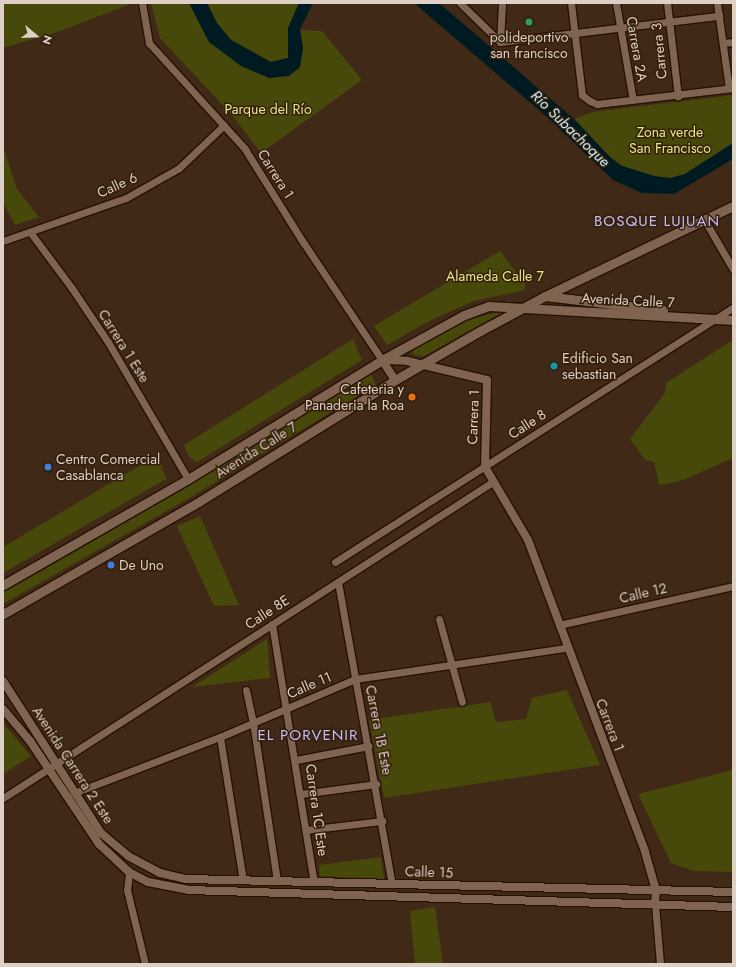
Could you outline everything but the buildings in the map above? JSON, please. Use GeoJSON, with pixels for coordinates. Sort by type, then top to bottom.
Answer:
{"type":"FeatureCollection","features":[{"type":"Feature","properties":{"kind":"main road","name":"Avenida Calle 7"},"geometry":{"type":"LineString","coordinates":[[3,614],[200,501],[419,366],[545,296],[705,221],[733,206]]}},
{"type":"Feature","properties":{"kind":"main road","name":"Avenida Calle 7"},"geometry":{"type":"LineString","coordinates":[[545,296],[733,319]]}},
{"type":"Feature","properties":{"kind":"main road","name":"Avenida Calle 7"},"geometry":{"type":"LineString","coordinates":[[3,585],[188,479],[382,360],[439,327],[489,306],[733,319]]}},
{"type":"Feature","properties":{"kind":"street","name":"Carrera 1"},"geometry":{"type":"LineString","coordinates":[[142,3],[141,13],[149,43],[245,149],[303,242],[382,360],[401,360],[419,366],[488,380],[485,467],[528,540],[566,648],[645,852],[656,890],[655,904],[660,964]]}},
{"type":"Feature","properties":{"kind":"street"},"geometry":{"type":"LineString","coordinates":[[460,3],[500,42]]}},
{"type":"Feature","properties":{"kind":"street"},"geometry":{"type":"LineString","coordinates":[[500,42],[502,3]]}},
{"type":"Feature","properties":{"kind":"street"},"geometry":{"type":"LineString","coordinates":[[571,3],[582,95],[597,104],[678,96],[731,88],[717,3]]}},
{"type":"Feature","properties":{"kind":"street","name":"Carrera 2A"},"geometry":{"type":"LineString","coordinates":[[616,3],[619,28],[633,100]]}},
{"type":"Feature","properties":{"kind":"street","name":"Carrera 3"},"geometry":{"type":"LineString","coordinates":[[667,3],[678,96]]}},
{"type":"Feature","properties":{"kind":"street"},"geometry":{"type":"LineString","coordinates":[[500,42],[719,16]]}},
{"type":"Feature","properties":{"kind":"street"},"geometry":{"type":"LineString","coordinates":[[723,43],[733,42]]}},
{"type":"Feature","properties":{"kind":"street","name":"Calle 6"},"geometry":{"type":"LineString","coordinates":[[3,241],[134,193],[179,168],[224,125]]}},
{"type":"Feature","properties":{"kind":"street"},"geometry":{"type":"LineString","coordinates":[[705,221],[733,269]]}},
{"type":"Feature","properties":{"kind":"street","name":"Carrera 1 Este"},"geometry":{"type":"LineString","coordinates":[[30,232],[71,287],[108,342],[188,479]]}},
{"type":"Feature","properties":{"kind":"street","name":"Calle 8"},"geometry":{"type":"LineString","coordinates":[[335,562],[485,467],[733,306]]}},
{"type":"Feature","properties":{"kind":"street"},"geometry":{"type":"LineString","coordinates":[[382,360],[395,380]]}},
{"type":"Feature","properties":{"kind":"street","name":"Calle 8E"},"geometry":{"type":"LineString","coordinates":[[52,766],[494,481]]}},
{"type":"Feature","properties":{"kind":"street","name":"Carrera 1B Este"},"geometry":{"type":"LineString","coordinates":[[338,582],[355,679],[376,784],[392,884]]}},
{"type":"Feature","properties":{"kind":"street","name":"Calle 12"},"geometry":{"type":"LineString","coordinates":[[559,625],[733,586]]}},
{"type":"Feature","properties":{"kind":"street"},"geometry":{"type":"LineString","coordinates":[[439,619],[462,702]]}},
{"type":"Feature","properties":{"kind":"street","name":"Carrera 1C Este"},"geometry":{"type":"LineString","coordinates":[[272,624],[296,760],[314,882]]}},
{"type":"Feature","properties":{"kind":"street","name":"Calle 11"},"geometry":{"type":"LineString","coordinates":[[74,793],[220,737],[355,679],[452,666],[566,648]]}},
{"type":"Feature","properties":{"kind":"street","name":"Avenida Carrera 2 Este"},"geometry":{"type":"LineString","coordinates":[[3,681],[99,844],[129,872]]}},
{"type":"Feature","properties":{"kind":"street"},"geometry":{"type":"LineString","coordinates":[[246,690],[253,722],[277,881]]}},
{"type":"Feature","properties":{"kind":"street","name":"Avenida Carrera 2 Este"},"geometry":{"type":"LineString","coordinates":[[3,709],[12,717],[74,793],[101,834],[128,856]]}},
{"type":"Feature","properties":{"kind":"street"},"geometry":{"type":"LineString","coordinates":[[220,737],[243,880]]}},
{"type":"Feature","properties":{"kind":"street"},"geometry":{"type":"LineString","coordinates":[[296,760],[369,746]]}},
{"type":"Feature","properties":{"kind":"street"},"geometry":{"type":"LineString","coordinates":[[3,798],[52,766]]}},
{"type":"Feature","properties":{"kind":"street"},"geometry":{"type":"LineString","coordinates":[[301,794],[376,784]]}},
{"type":"Feature","properties":{"kind":"street"},"geometry":{"type":"LineString","coordinates":[[306,830],[382,821]]}},
{"type":"Feature","properties":{"kind":"street","name":"Calle 15"},"geometry":{"type":"LineString","coordinates":[[128,856],[160,873],[186,879],[733,892]]}},
{"type":"Feature","properties":{"kind":"street"},"geometry":{"type":"LineString","coordinates":[[129,872],[127,890],[145,964]]}},
{"type":"Feature","properties":{"kind":"street","name":"Calle 15"},"geometry":{"type":"LineString","coordinates":[[129,872],[148,882],[189,890],[733,907]]}},
{"type":"Feature","properties":{"kind":"street"},"geometry":{"type":"LineString","coordinates":[[542,887],[542,901]]}},
{"type":"Feature","properties":{"kind":"green space"},"geometry":{"type":"Polygon","coordinates":[[[3,3],[131,4],[57,32],[3,48],[3,3]]]}},
{"type":"Feature","properties":{"kind":"green space","name":"Parque del Río"},"geometry":{"type":"Polygon","coordinates":[[[151,3],[189,3],[209,42],[269,78],[303,48],[300,30],[322,31],[362,80],[261,153],[232,115],[160,38],[151,3]]]}},
{"type":"Feature","properties":{"kind":"green space"},"geometry":{"type":"Polygon","coordinates":[[[207,3],[299,3],[288,28],[288,58],[271,62],[231,40],[217,23],[207,3]]]}},
{"type":"Feature","properties":{"kind":"green space","name":"Zona verde San Francisco"},"geometry":{"type":"Polygon","coordinates":[[[733,95],[733,143],[685,174],[670,178],[654,176],[622,166],[611,158],[574,119],[593,112],[733,95]]]}},
{"type":"Feature","properties":{"kind":"green space"},"geometry":{"type":"Polygon","coordinates":[[[3,147],[17,189],[39,217],[15,225],[3,202],[3,147]]]}},
{"type":"Feature","properties":{"kind":"green space","name":"Alameda Calle 7"},"geometry":{"type":"Polygon","coordinates":[[[500,251],[525,284],[525,290],[474,301],[431,320],[387,345],[374,326],[500,251]]]}},
{"type":"Feature","properties":{"kind":"green space"},"geometry":{"type":"Polygon","coordinates":[[[510,308],[424,356],[413,355],[413,349],[456,324],[510,308]]]}},
{"type":"Feature","properties":{"kind":"green space"},"geometry":{"type":"Polygon","coordinates":[[[353,339],[362,360],[197,462],[189,457],[184,445],[353,339]]]}},
{"type":"Feature","properties":{"kind":"green space"},"geometry":{"type":"Polygon","coordinates":[[[733,340],[733,458],[681,481],[659,485],[654,462],[645,460],[630,439],[665,393],[666,383],[733,340]]]}},
{"type":"Feature","properties":{"kind":"green space"},"geometry":{"type":"Polygon","coordinates":[[[371,374],[376,385],[186,500],[3,604],[3,593],[182,490],[371,374]]]}},
{"type":"Feature","properties":{"kind":"green space"},"geometry":{"type":"Polygon","coordinates":[[[158,455],[166,479],[3,573],[3,547],[158,455]]]}},
{"type":"Feature","properties":{"kind":"green space"},"geometry":{"type":"Polygon","coordinates":[[[200,516],[239,605],[214,606],[177,526],[200,516]]]}},
{"type":"Feature","properties":{"kind":"green space"},"geometry":{"type":"Polygon","coordinates":[[[267,639],[270,678],[192,687],[267,639]]]}},
{"type":"Feature","properties":{"kind":"green space"},"geometry":{"type":"Polygon","coordinates":[[[567,690],[600,765],[384,798],[369,720],[490,702],[496,722],[526,719],[532,698],[567,690]]]}},
{"type":"Feature","properties":{"kind":"green space"},"geometry":{"type":"Polygon","coordinates":[[[3,723],[31,756],[3,774],[3,723]]]}},
{"type":"Feature","properties":{"kind":"green space"},"geometry":{"type":"Polygon","coordinates":[[[733,770],[733,872],[694,871],[671,863],[638,794],[733,770]]]}},
{"type":"Feature","properties":{"kind":"green space"},"geometry":{"type":"Polygon","coordinates":[[[381,857],[384,879],[320,876],[319,865],[381,857]]]}},
{"type":"Feature","properties":{"kind":"green space"},"geometry":{"type":"Polygon","coordinates":[[[435,907],[443,964],[415,964],[410,911],[435,907]]]}},
{"type":"Feature","properties":{"kind":"water"},"geometry":{"type":"Polygon","coordinates":[[[189,3],[207,3],[217,23],[231,40],[271,62],[288,58],[288,28],[299,3],[313,3],[300,29],[303,48],[300,67],[289,76],[269,78],[241,66],[209,42],[189,3]]]}},
{"type":"Feature","properties":{"kind":"water","name":"Río Subachoque"},"geometry":{"type":"Polygon","coordinates":[[[414,3],[439,3],[574,119],[611,158],[622,166],[654,176],[670,178],[685,174],[733,143],[733,159],[674,194],[642,193],[613,180],[547,117],[414,3]]]}},
{"type":"Feature","properties":{"kind":"place","name":"polideportivo san francisco"},"geometry":{"type":"Point","coordinates":[529,22]}},
{"type":"Feature","properties":{"kind":"place","name":"Edificio San sebastian"},"geometry":{"type":"Point","coordinates":[554,366]}},
{"type":"Feature","properties":{"kind":"place","name":"Cafeteria y Panaderia la Roa"},"geometry":{"type":"Point","coordinates":[412,397]}},
{"type":"Feature","properties":{"kind":"place","name":"Centro Comercial Casablanca"},"geometry":{"type":"Point","coordinates":[48,467]}},
{"type":"Feature","properties":{"kind":"place","name":"De Uno"},"geometry":{"type":"Point","coordinates":[111,565]}},
{"type":"Feature","properties":{"kind":"district","name":"BOSQUE LUJUAN"},"geometry":{"type":"Point","coordinates":[657,222]}},
{"type":"Feature","properties":{"kind":"district","name":"EL PORVENIR"},"geometry":{"type":"Point","coordinates":[308,736]}}]}
